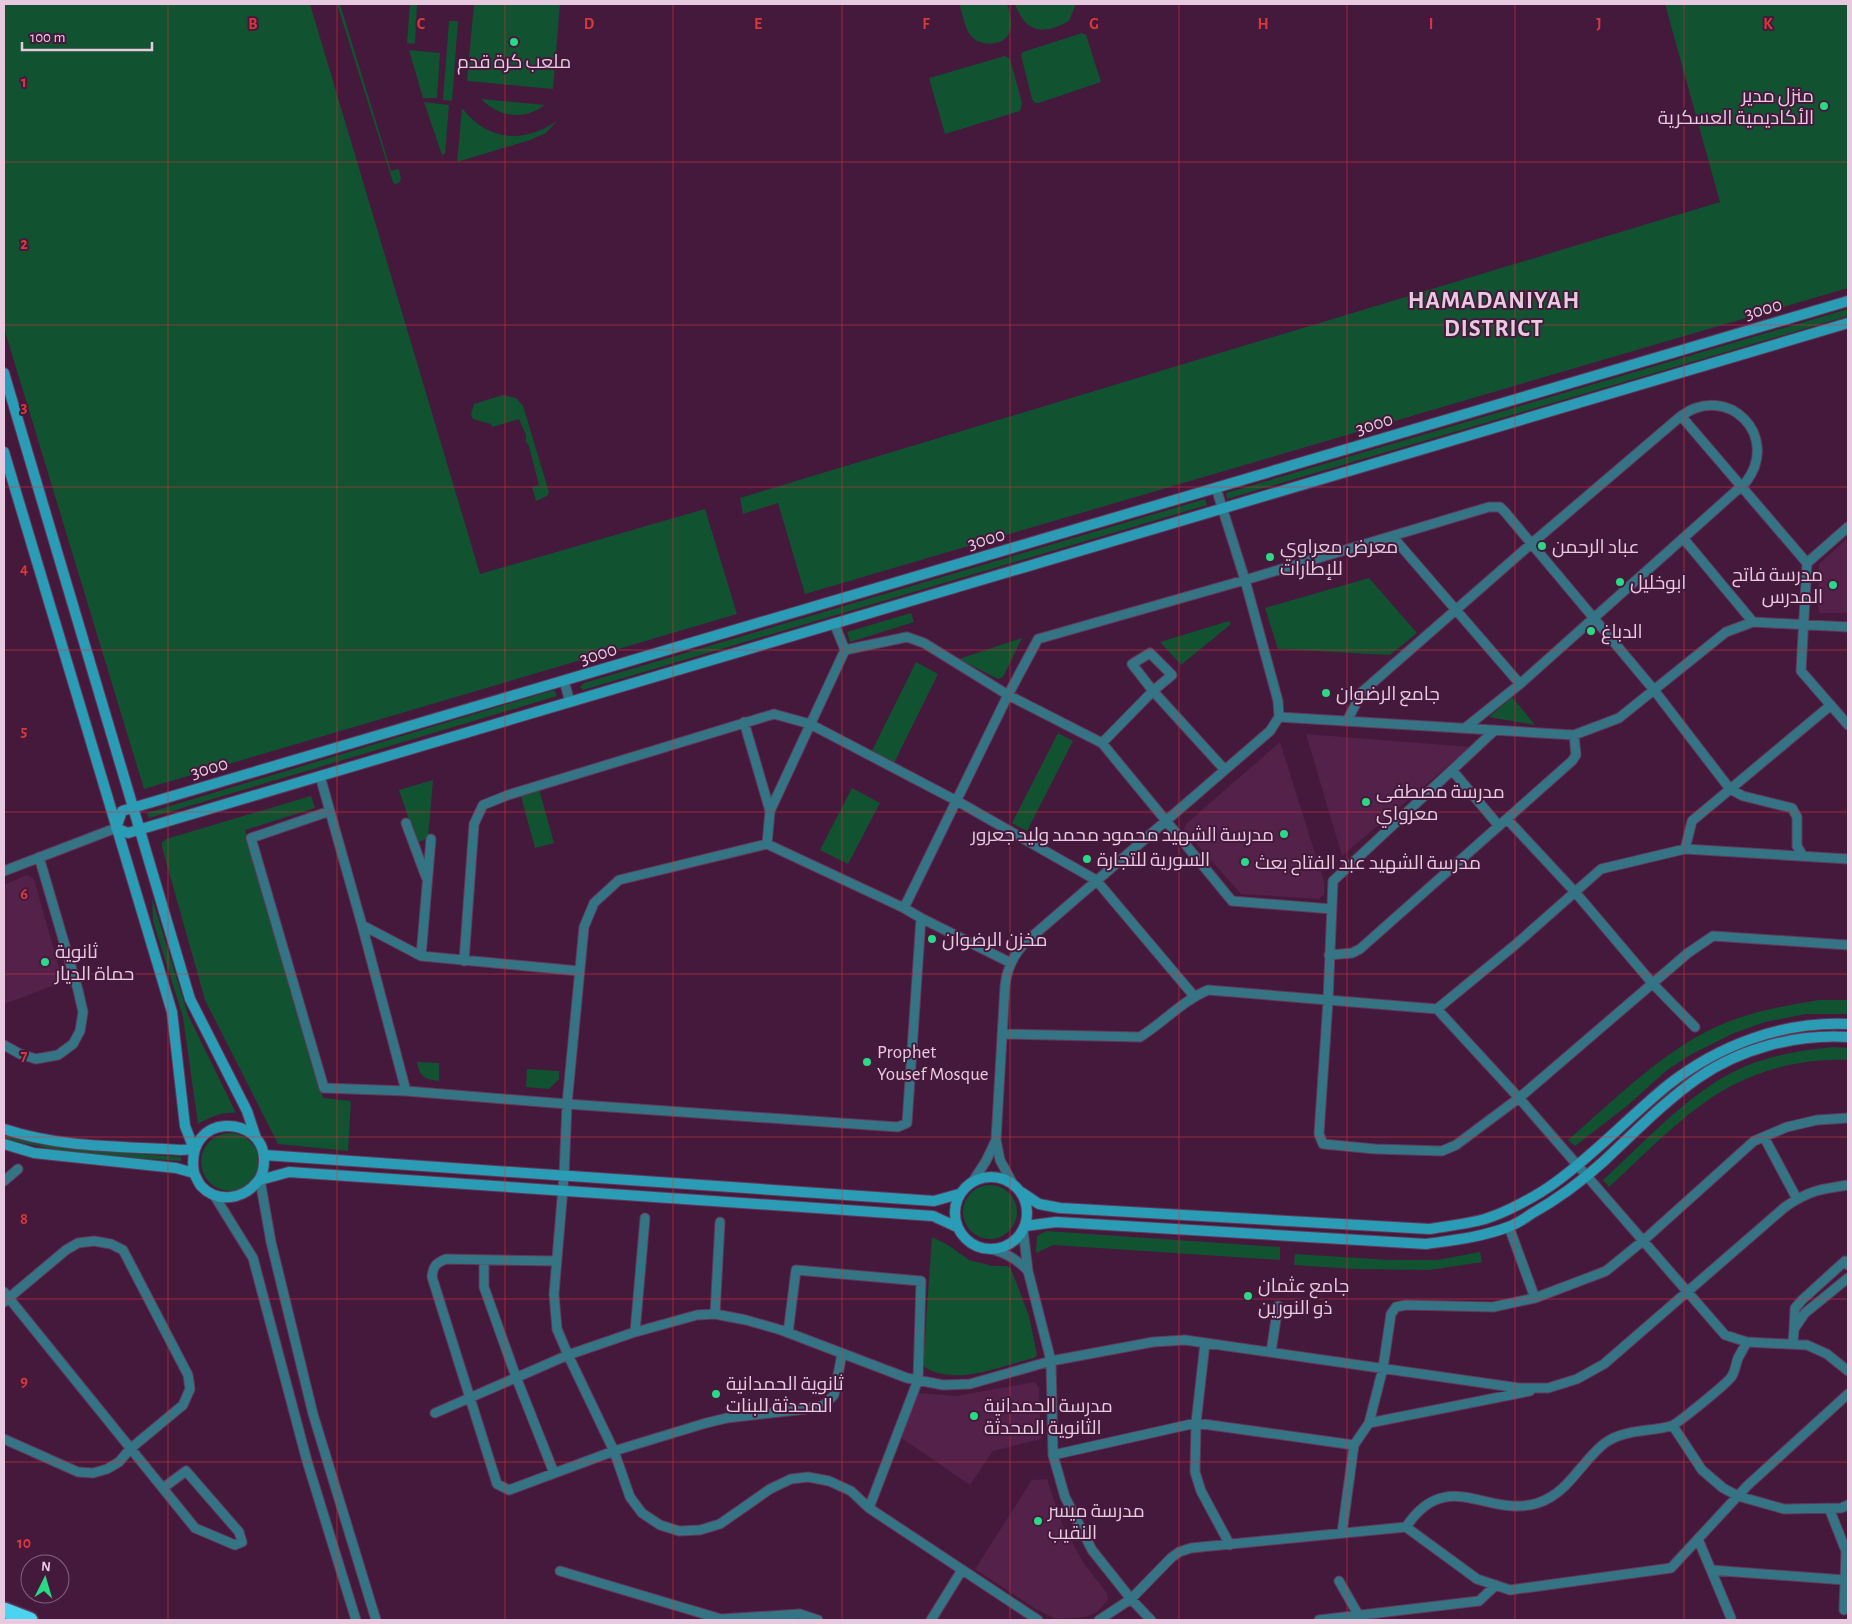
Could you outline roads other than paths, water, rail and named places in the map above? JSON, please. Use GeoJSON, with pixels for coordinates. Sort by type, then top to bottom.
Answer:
{"type":"FeatureCollection","features":[{"type":"Feature","properties":{"kind":"highway"},"geometry":{"type":"LineString","coordinates":[[4,1610],[30,1620]]}},
{"type":"Feature","properties":{"kind":"street","name":"3000"},"geometry":{"type":"LineString","coordinates":[[1848,301],[122,811],[116,828],[128,832],[140,829],[1848,323]]}},
{"type":"Feature","properties":{"kind":"street"},"geometry":{"type":"LineString","coordinates":[[4,373],[190,999],[247,1112],[264,1155],[264,1167],[260,1180],[271,1242],[313,1414],[376,1620]]}},
{"type":"Feature","properties":{"kind":"street"},"geometry":{"type":"LineString","coordinates":[[1347,721],[1362,692],[1681,416],[1694,408],[1716,405],[1730,408],[1747,422],[1757,441],[1758,456],[1754,470],[1740,487],[1520,684],[1465,728]]}},
{"type":"Feature","properties":{"kind":"street"},"geometry":{"type":"LineString","coordinates":[[1681,416],[1807,563]]}},
{"type":"Feature","properties":{"kind":"street"},"geometry":{"type":"LineString","coordinates":[[4,452],[172,1012],[185,1126],[194,1149]]}},
{"type":"Feature","properties":{"kind":"street"},"geometry":{"type":"LineString","coordinates":[[1013,1184],[1000,1160],[996,1140],[1006,978],[1010,963],[1023,945],[1270,730],[1279,717],[1280,706],[1245,580],[1216,488]]}},
{"type":"Feature","properties":{"kind":"street"},"geometry":{"type":"LineString","coordinates":[[904,908],[1008,695],[1038,639],[1245,580],[1489,507],[1500,507],[1654,690],[1730,788],[1743,796],[1792,808],[1797,817],[1797,846],[1803,856]]}},
{"type":"Feature","properties":{"kind":"street"},"geometry":{"type":"LineString","coordinates":[[1848,527],[1807,563],[1801,671],[1848,725]]}},
{"type":"Feature","properties":{"kind":"street"},"geometry":{"type":"LineString","coordinates":[[1392,536],[1520,684]]}},
{"type":"Feature","properties":{"kind":"street"},"geometry":{"type":"LineString","coordinates":[[1683,538],[1753,622]]}},
{"type":"Feature","properties":{"kind":"street"},"geometry":{"type":"LineString","coordinates":[[1279,717],[1574,735],[1619,718],[1726,632],[1753,622],[1848,627]]}},
{"type":"Feature","properties":{"kind":"street"},"geometry":{"type":"LineString","coordinates":[[767,844],[770,811],[845,650],[834,623]]}},
{"type":"Feature","properties":{"kind":"street"},"geometry":{"type":"LineString","coordinates":[[845,650],[908,637],[924,643],[1008,695],[1102,743],[1232,901],[1332,909]]}},
{"type":"Feature","properties":{"kind":"street"},"geometry":{"type":"LineString","coordinates":[[1102,743],[1153,691],[1172,675],[1150,653],[1132,664],[1153,691],[1225,770]]}},
{"type":"Feature","properties":{"kind":"street","name":"3000"},"geometry":{"type":"LineString","coordinates":[[564,681],[570,702]]}},
{"type":"Feature","properties":{"kind":"street"},"geometry":{"type":"LineString","coordinates":[[1685,849],[1692,821],[1831,705]]}},
{"type":"Feature","properties":{"kind":"street"},"geometry":{"type":"LineString","coordinates":[[464,961],[474,824],[483,805],[513,793],[774,714],[810,724],[957,801],[1096,880],[1194,996]]}},
{"type":"Feature","properties":{"kind":"street"},"geometry":{"type":"LineString","coordinates":[[744,722],[770,811]]}},
{"type":"Feature","properties":{"kind":"street"},"geometry":{"type":"LineString","coordinates":[[1494,731],[1333,881],[1328,1001],[1319,1134],[1323,1144],[1375,1149],[1442,1151],[1456,1145],[1519,1098],[1688,953],[1713,936],[1848,945]]}},
{"type":"Feature","properties":{"kind":"street"},"geometry":{"type":"LineString","coordinates":[[1329,955],[1352,953],[1360,949],[1572,761],[1576,755],[1574,735]]}},
{"type":"Feature","properties":{"kind":"street"},"geometry":{"type":"LineString","coordinates":[[1452,770],[1499,826]]}},
{"type":"Feature","properties":{"kind":"street"},"geometry":{"type":"LineString","coordinates":[[320,776],[406,1091]]}},
{"type":"Feature","properties":{"kind":"street"},"geometry":{"type":"LineString","coordinates":[[330,811],[251,838],[324,1088],[406,1091],[898,1127],[907,1123],[920,918]]}},
{"type":"Feature","properties":{"kind":"street"},"geometry":{"type":"LineString","coordinates":[[1507,819],[1575,892],[1653,984],[1695,1027]]}},
{"type":"Feature","properties":{"kind":"street"},"geometry":{"type":"LineString","coordinates":[[406,823],[427,879]]}},
{"type":"Feature","properties":{"kind":"street"},"geometry":{"type":"LineString","coordinates":[[4,871],[116,828]]}},
{"type":"Feature","properties":{"kind":"street"},"geometry":{"type":"LineString","coordinates":[[421,956],[431,839]]}},
{"type":"Feature","properties":{"kind":"street"},"geometry":{"type":"LineString","coordinates":[[1010,963],[920,918],[904,908],[767,844],[619,880],[594,903],[584,928],[567,1104],[563,1191],[554,1294],[557,1329],[614,1451],[630,1497],[642,1513],[660,1525],[680,1531],[700,1530],[720,1524],[770,1489],[790,1479],[808,1477],[829,1481],[852,1491],[869,1508],[1038,1620]]}},
{"type":"Feature","properties":{"kind":"street"},"geometry":{"type":"LineString","coordinates":[[1437,1009],[1515,945],[1601,869],[1685,849],[1848,859]]}},
{"type":"Feature","properties":{"kind":"street"},"geometry":{"type":"LineString","coordinates":[[4,1044],[20,1054],[36,1059],[58,1055],[73,1044],[80,1031],[83,1012],[78,990],[39,857]]}},
{"type":"Feature","properties":{"kind":"street"},"geometry":{"type":"LineString","coordinates":[[362,925],[421,956],[579,971]]}},
{"type":"Feature","properties":{"kind":"street"},"geometry":{"type":"LineString","coordinates":[[1002,1034],[1140,1037],[1158,1026],[1178,1007],[1194,996],[1208,990],[1437,1009],[1519,1098],[1726,1335],[1747,1342],[1807,1346],[1827,1354],[1848,1371]]}},
{"type":"Feature","properties":{"kind":"street"},"geometry":{"type":"LineString","coordinates":[[973,1181],[983,1177],[994,1176],[1004,1178],[1038,1204],[1060,1208],[1429,1229],[1486,1218],[1522,1202],[1546,1188],[1578,1165],[1668,1086],[1692,1068],[1720,1052],[1754,1038],[1789,1029],[1824,1023],[1848,1024]]}},
{"type":"Feature","properties":{"kind":"street"},"geometry":{"type":"LineString","coordinates":[[991,1250],[1010,1244],[1024,1228],[1056,1222],[1426,1244],[1462,1239],[1509,1227],[1557,1200],[1587,1176],[1674,1097],[1699,1078],[1726,1062],[1759,1049],[1792,1040],[1825,1036],[1848,1037]]}},
{"type":"Feature","properties":{"kind":"street"},"geometry":{"type":"LineString","coordinates":[[1342,1533],[1354,1445],[1369,1423],[1383,1368],[1391,1314],[1396,1307],[1406,1305],[1493,1307],[1535,1298],[1606,1271],[1644,1240],[1754,1141],[1787,1127],[1817,1120],[1848,1118]]}},
{"type":"Feature","properties":{"kind":"street"},"geometry":{"type":"LineString","coordinates":[[256,1138],[244,1128],[230,1125],[215,1128],[202,1136],[194,1149],[192,1161],[194,1172],[201,1186],[214,1195],[253,1258],[307,1461],[356,1620]]}},
{"type":"Feature","properties":{"kind":"street"},"geometry":{"type":"LineString","coordinates":[[4,1129],[38,1139],[72,1143],[181,1150],[194,1149]]}},
{"type":"Feature","properties":{"kind":"street"},"geometry":{"type":"LineString","coordinates":[[1764,1137],[1797,1199]]}},
{"type":"Feature","properties":{"kind":"street"},"geometry":{"type":"LineString","coordinates":[[996,1140],[986,1161],[973,1181],[959,1194],[954,1216],[962,1236],[970,1243],[980,1248],[999,1251],[1015,1259],[1028,1271]]}},
{"type":"Feature","properties":{"kind":"street"},"geometry":{"type":"LineString","coordinates":[[4,1144],[34,1153],[176,1168],[194,1172]]}},
{"type":"Feature","properties":{"kind":"street"},"geometry":{"type":"LineString","coordinates":[[264,1155],[934,1201],[959,1194]]}},
{"type":"Feature","properties":{"kind":"street"},"geometry":{"type":"LineString","coordinates":[[4,1181],[18,1169]]}},
{"type":"Feature","properties":{"kind":"street"},"geometry":{"type":"LineString","coordinates":[[214,1195],[231,1198],[248,1192],[260,1180],[289,1172],[933,1216],[957,1227]]}},
{"type":"Feature","properties":{"kind":"street"},"geometry":{"type":"LineString","coordinates":[[1369,1423],[1548,1388],[1577,1379],[1604,1364],[1784,1207],[1816,1190],[1848,1185]]}},
{"type":"Feature","properties":{"kind":"street"},"geometry":{"type":"LineString","coordinates":[[1021,1192],[1027,1209],[1024,1228],[1028,1271],[1051,1361],[1052,1455],[1065,1497],[1092,1550],[1131,1599],[1151,1620]]}},
{"type":"Feature","properties":{"kind":"street"},"geometry":{"type":"LineString","coordinates":[[635,1332],[645,1218]]}},
{"type":"Feature","properties":{"kind":"street"},"geometry":{"type":"LineString","coordinates":[[715,1314],[720,1222]]}},
{"type":"Feature","properties":{"kind":"street"},"geometry":{"type":"LineString","coordinates":[[1346,1238],[1347,1224]]}},
{"type":"Feature","properties":{"kind":"street"},"geometry":{"type":"LineString","coordinates":[[1509,1227],[1535,1298]]}},
{"type":"Feature","properties":{"kind":"street"},"geometry":{"type":"LineString","coordinates":[[4,1439],[78,1472],[93,1473],[119,1462],[130,1449],[183,1405],[190,1389],[188,1375],[123,1250],[111,1244],[94,1241],[78,1243],[66,1250],[6,1297],[130,1449],[196,1528],[235,1544],[242,1542],[239,1532],[186,1471],[163,1488]]}},
{"type":"Feature","properties":{"kind":"street"},"geometry":{"type":"LineString","coordinates":[[556,1261],[446,1259],[438,1262],[432,1268],[432,1277],[468,1398],[497,1484],[509,1490],[614,1451],[727,1418],[806,1409],[824,1405],[834,1395],[842,1354]]}},
{"type":"Feature","properties":{"kind":"street"},"geometry":{"type":"LineString","coordinates":[[484,1260],[484,1287],[516,1377],[554,1473]]}},
{"type":"Feature","properties":{"kind":"street"},"geometry":{"type":"LineString","coordinates":[[1793,1344],[1795,1308],[1845,1261],[1848,1265]]}},
{"type":"Feature","properties":{"kind":"street"},"geometry":{"type":"LineString","coordinates":[[788,1333],[796,1270],[921,1281],[918,1380],[869,1508]]}},
{"type":"Feature","properties":{"kind":"street"},"geometry":{"type":"LineString","coordinates":[[1794,1329],[1805,1313],[1848,1278]]}},
{"type":"Feature","properties":{"kind":"street"},"geometry":{"type":"LineString","coordinates":[[1271,1352],[1278,1306]]}},
{"type":"Feature","properties":{"kind":"street"},"geometry":{"type":"LineString","coordinates":[[435,1413],[568,1355],[635,1332],[697,1315],[715,1314],[746,1320],[788,1333],[907,1378],[943,1385],[970,1384],[1051,1361],[1153,1342],[1185,1340],[1519,1388],[1548,1388]]}},
{"type":"Feature","properties":{"kind":"street"},"geometry":{"type":"LineString","coordinates":[[1406,1527],[1425,1504],[1452,1496],[1513,1506],[1524,1506],[1550,1498],[1570,1481],[1604,1444],[1613,1438],[1633,1431],[1673,1426],[1732,1377],[1738,1358],[1747,1342]]}},
{"type":"Feature","properties":{"kind":"street"},"geometry":{"type":"LineString","coordinates":[[1205,1343],[1196,1423],[1195,1472],[1201,1491],[1230,1544]]}},
{"type":"Feature","properties":{"kind":"street"},"geometry":{"type":"LineString","coordinates":[[1099,1620],[1131,1599],[1178,1552],[1191,1548],[1406,1527],[1477,1579],[1510,1590],[1671,1568],[1747,1486],[1848,1394]]}},
{"type":"Feature","properties":{"kind":"street"},"geometry":{"type":"LineString","coordinates":[[1052,1455],[1196,1423],[1354,1445]]}},
{"type":"Feature","properties":{"kind":"street"},"geometry":{"type":"LineString","coordinates":[[1673,1426],[1702,1470],[1723,1488],[1738,1496],[1784,1509],[1841,1508],[1848,1504]]}},
{"type":"Feature","properties":{"kind":"street"},"geometry":{"type":"LineString","coordinates":[[1830,1508],[1846,1551],[1844,1610]]}},
{"type":"Feature","properties":{"kind":"street"},"geometry":{"type":"LineString","coordinates":[[1698,1539],[1731,1618]]}},
{"type":"Feature","properties":{"kind":"street"},"geometry":{"type":"LineString","coordinates":[[931,1620],[962,1570]]}},
{"type":"Feature","properties":{"kind":"street"},"geometry":{"type":"LineString","coordinates":[[1711,1570],[1845,1580]]}},
{"type":"Feature","properties":{"kind":"street"},"geometry":{"type":"LineString","coordinates":[[560,1571],[721,1618],[800,1614],[818,1620]]}},
{"type":"Feature","properties":{"kind":"street"},"geometry":{"type":"LineString","coordinates":[[1339,1581],[1359,1618]]}},
{"type":"Feature","properties":{"kind":"street"},"geometry":{"type":"LineString","coordinates":[[1319,1620],[1359,1618],[1479,1601],[1496,1585]]}},
{"type":"Feature","properties":{"kind":"place","name":"ملعب كرة قدم"},"geometry":{"type":"Point","coordinates":[514,42]}},
{"type":"Feature","properties":{"kind":"place","name":"منزل مدير الأكاديمية العسكرية"},"geometry":{"type":"Point","coordinates":[1824,106]}},
{"type":"Feature","properties":{"kind":"place","name":"عباد الرحمن"},"geometry":{"type":"Point","coordinates":[1542,546]}},
{"type":"Feature","properties":{"kind":"place","name":"معرض معراوي للإطارات"},"geometry":{"type":"Point","coordinates":[1270,557]}},
{"type":"Feature","properties":{"kind":"place","name":"ابوخليل"},"geometry":{"type":"Point","coordinates":[1620,582]}},
{"type":"Feature","properties":{"kind":"place","name":"مدرسة فاتح المدرس"},"geometry":{"type":"Point","coordinates":[1833,585]}},
{"type":"Feature","properties":{"kind":"place","name":"الدباغ"},"geometry":{"type":"Point","coordinates":[1591,631]}},
{"type":"Feature","properties":{"kind":"place","name":"جامع الرضوان"},"geometry":{"type":"Point","coordinates":[1326,693]}},
{"type":"Feature","properties":{"kind":"place","name":"مدرسة مصطفى معرواي"},"geometry":{"type":"Point","coordinates":[1366,802]}},
{"type":"Feature","properties":{"kind":"place","name":"مدرسة الشهيد محمود محمد وليد جعرور"},"geometry":{"type":"Point","coordinates":[1284,834]}},
{"type":"Feature","properties":{"kind":"place","name":"السورية للتجارة"},"geometry":{"type":"Point","coordinates":[1087,859]}},
{"type":"Feature","properties":{"kind":"place","name":"مدرسة الشهيد عبد الفتاح بعث"},"geometry":{"type":"Point","coordinates":[1245,862]}},
{"type":"Feature","properties":{"kind":"place","name":"مخزن الرضوان"},"geometry":{"type":"Point","coordinates":[932,939]}},
{"type":"Feature","properties":{"kind":"place","name":"ثانوية حماة الديار"},"geometry":{"type":"Point","coordinates":[45,962]}},
{"type":"Feature","properties":{"kind":"place","name":"Prophet Yousef Mosque"},"geometry":{"type":"Point","coordinates":[867,1062]}},
{"type":"Feature","properties":{"kind":"place","name":"جامع عثمان ذو النورين"},"geometry":{"type":"Point","coordinates":[1248,1296]}},
{"type":"Feature","properties":{"kind":"place","name":"ثانوية الحمدانية المحدثة للبنات"},"geometry":{"type":"Point","coordinates":[716,1394]}},
{"type":"Feature","properties":{"kind":"place","name":"مدرسة الحمدانية الثانوية المحدثة"},"geometry":{"type":"Point","coordinates":[974,1416]}},
{"type":"Feature","properties":{"kind":"place","name":"مدرسة ميسر النقيب"},"geometry":{"type":"Point","coordinates":[1038,1521]}},
{"type":"Feature","properties":{"kind":"district","name":"HAMADANIYAH DISTRICT"},"geometry":{"type":"Point","coordinates":[1494,314]}}]}
